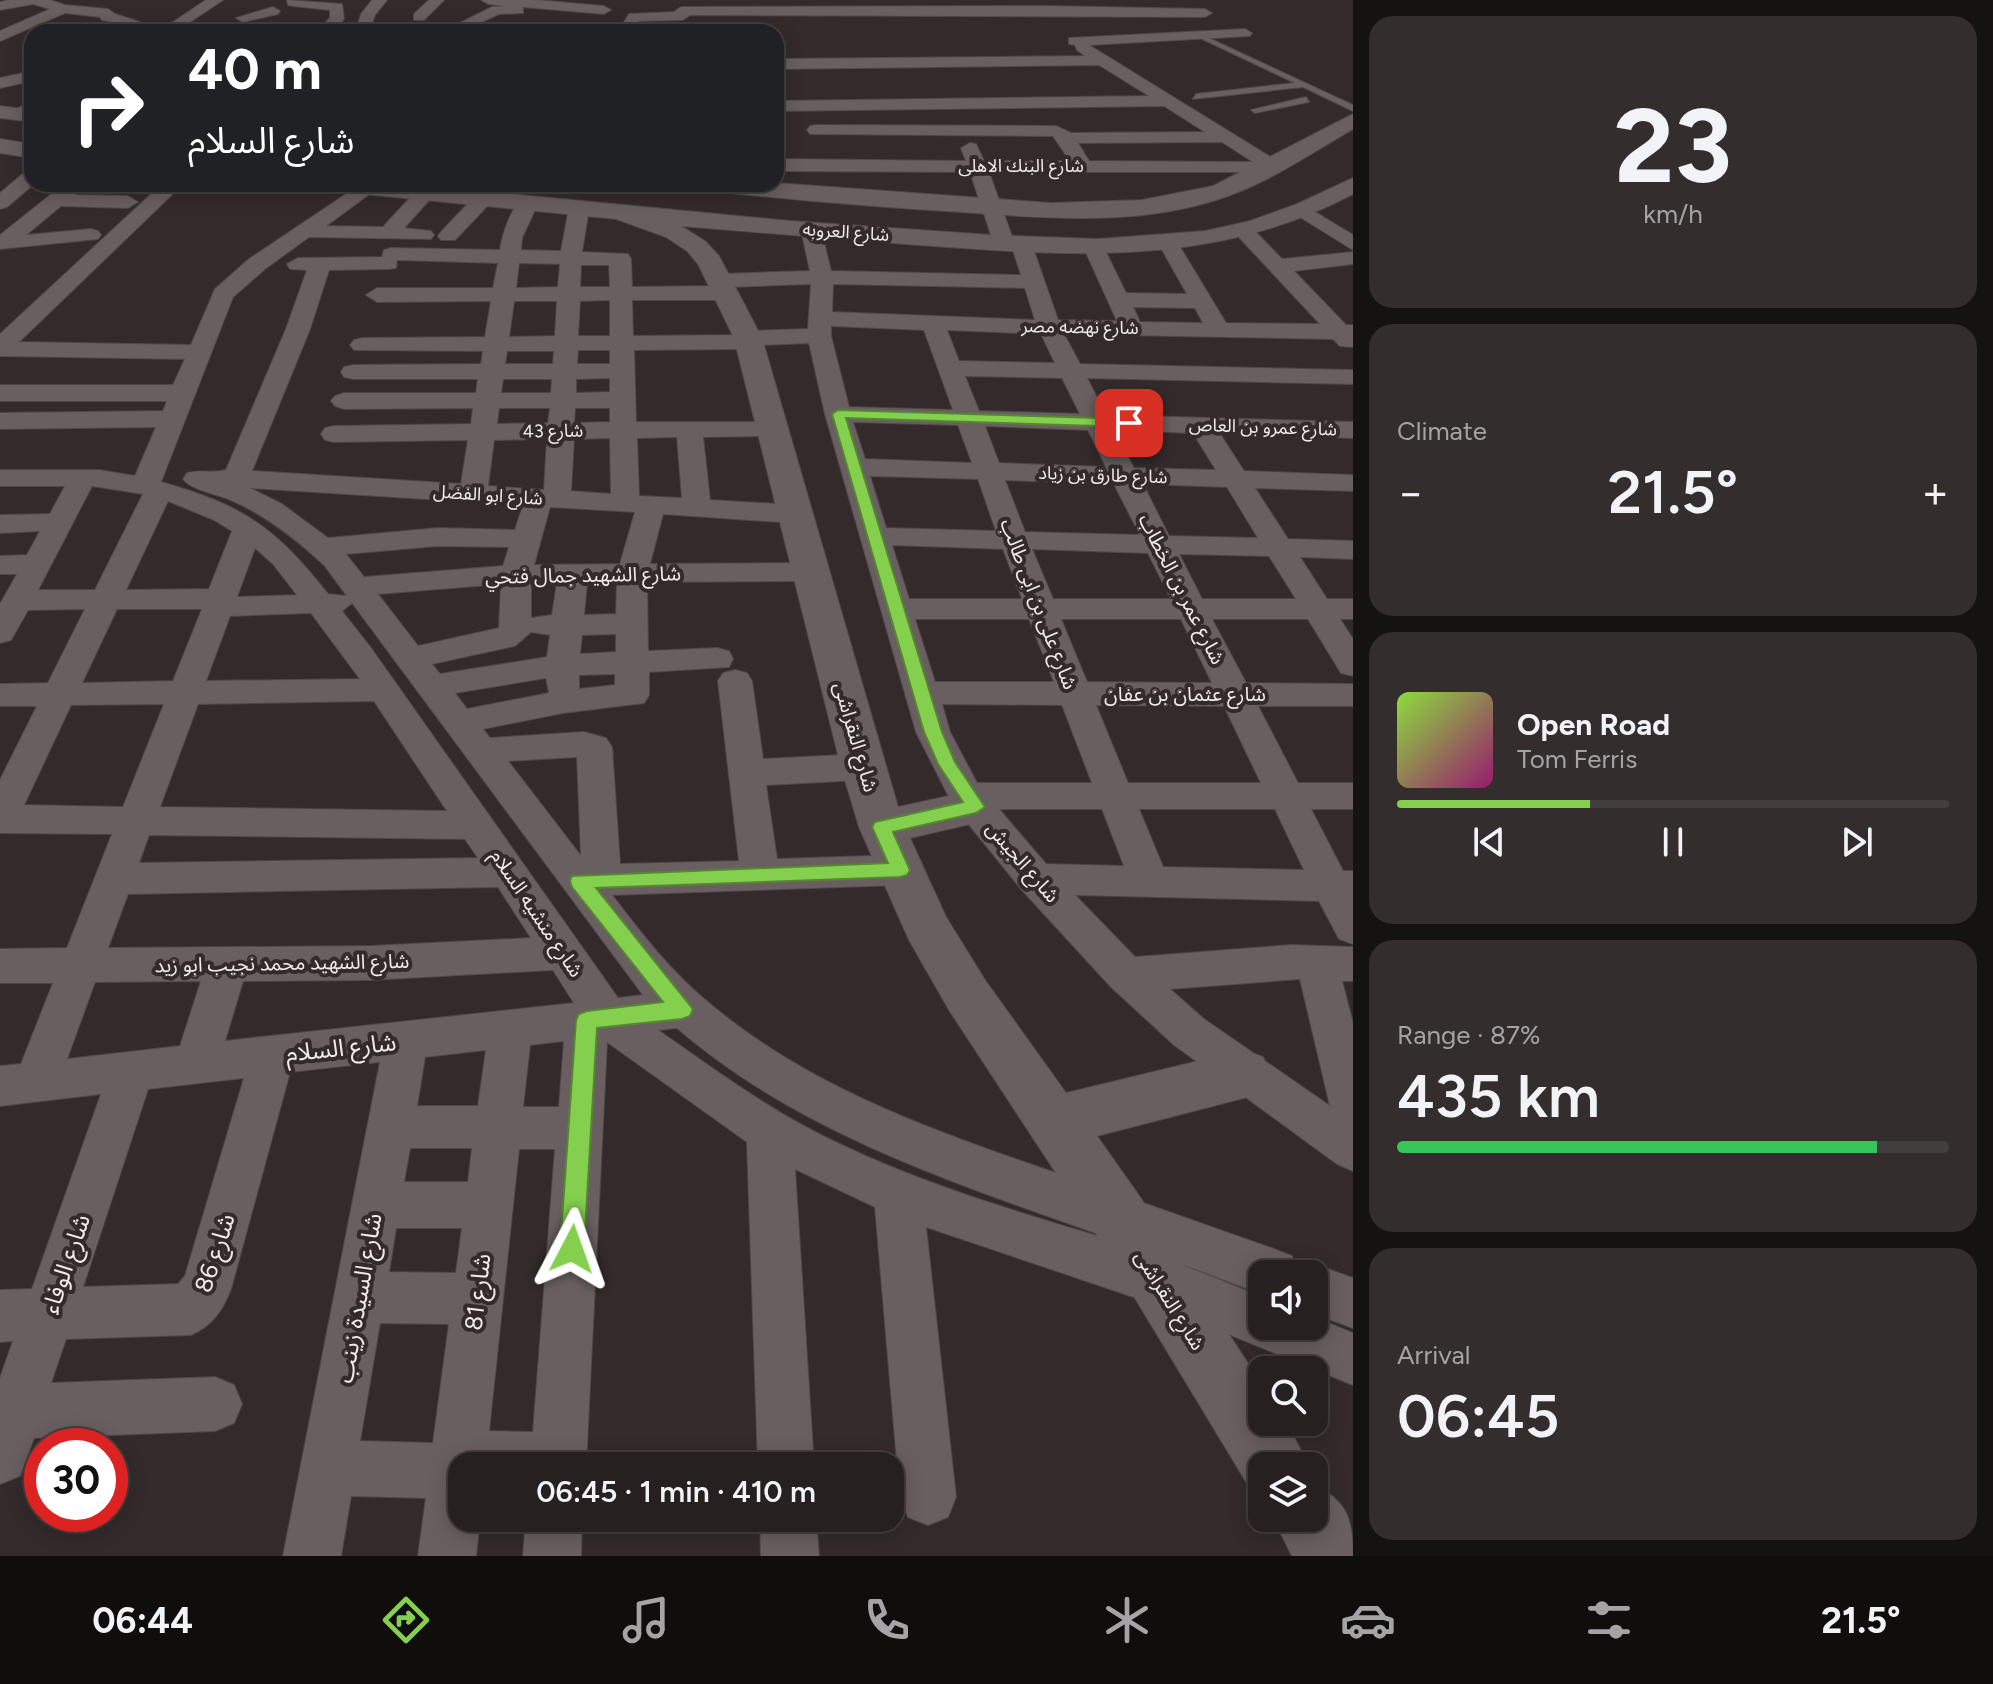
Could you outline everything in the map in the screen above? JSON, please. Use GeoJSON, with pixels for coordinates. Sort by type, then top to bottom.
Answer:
{"type":"FeatureCollection","features":[{"type":"Feature","properties":{"kind":"street"},"geometry":{"type":"LineString","coordinates":[[0,6],[34,0],[63,9],[105,12],[107,17],[126,24]]}},
{"type":"Feature","properties":{"kind":"street"},"geometry":{"type":"LineString","coordinates":[[178,24],[216,0]]}},
{"type":"Feature","properties":{"kind":"street"},"geometry":{"type":"LineString","coordinates":[[365,24],[368,14],[380,0]]}},
{"type":"Feature","properties":{"kind":"street"},"geometry":{"type":"LineString","coordinates":[[419,17],[437,0]]}},
{"type":"Feature","properties":{"kind":"street"},"geometry":{"type":"LineString","coordinates":[[488,0],[534,15],[522,24]]}},
{"type":"Feature","properties":{"kind":"street"},"geometry":{"type":"LineString","coordinates":[[1151,0],[1163,12],[1200,36]]}},
{"type":"Feature","properties":{"kind":"street"},"geometry":{"type":"LineString","coordinates":[[244,24],[269,9],[338,24],[335,6],[293,2]]}},
{"type":"Feature","properties":{"kind":"street"},"geometry":{"type":"LineString","coordinates":[[469,24],[514,7],[609,5]]}},
{"type":"Feature","properties":{"kind":"street"},"geometry":{"type":"LineString","coordinates":[[589,24],[609,5]]}},
{"type":"Feature","properties":{"kind":"street"},"geometry":{"type":"LineString","coordinates":[[685,21],[750,6],[796,5],[840,5],[909,12],[941,5],[1042,5],[1085,12],[1120,7],[1205,13]]}},
{"type":"Feature","properties":{"kind":"street"},"geometry":{"type":"LineString","coordinates":[[796,5],[801,28]]}},
{"type":"Feature","properties":{"kind":"street"},"geometry":{"type":"LineString","coordinates":[[840,5],[847,27]]}},
{"type":"Feature","properties":{"kind":"street"},"geometry":{"type":"LineString","coordinates":[[941,5],[962,26],[998,26],[1066,39],[1245,33]]}},
{"type":"Feature","properties":{"kind":"street"},"geometry":{"type":"LineString","coordinates":[[981,5],[998,26]]}},
{"type":"Feature","properties":{"kind":"street"},"geometry":{"type":"LineString","coordinates":[[1042,5],[1099,81],[1134,138]]}},
{"type":"Feature","properties":{"kind":"street"},"geometry":{"type":"LineString","coordinates":[[1120,7],[1146,38]]}},
{"type":"Feature","properties":{"kind":"street"},"geometry":{"type":"LineString","coordinates":[[28,24],[63,9]]}},
{"type":"Feature","properties":{"kind":"street"},"geometry":{"type":"LineString","coordinates":[[784,92],[931,62],[1026,61],[1066,39],[1085,12]]}},
{"type":"Feature","properties":{"kind":"street"},"geometry":{"type":"LineString","coordinates":[[0,36],[24,26]]}},
{"type":"Feature","properties":{"kind":"street"},"geometry":{"type":"LineString","coordinates":[[1066,39],[1189,114],[1268,167],[1303,181],[1346,190]]}},
{"type":"Feature","properties":{"kind":"street"},"geometry":{"type":"LineString","coordinates":[[965,44],[1018,130],[1033,166]]}},
{"type":"Feature","properties":{"kind":"street"},"geometry":{"type":"LineString","coordinates":[[1012,44],[1066,109]]}},
{"type":"Feature","properties":{"kind":"street"},"geometry":{"type":"LineString","coordinates":[[853,45],[870,105]]}},
{"type":"Feature","properties":{"kind":"street"},"geometry":{"type":"LineString","coordinates":[[923,45],[994,208]]}},
{"type":"Feature","properties":{"kind":"street"},"geometry":{"type":"LineString","coordinates":[[805,46],[824,130]]}},
{"type":"Feature","properties":{"kind":"street"},"geometry":{"type":"LineString","coordinates":[[784,68],[814,85]]}},
{"type":"Feature","properties":{"kind":"street"},"geometry":{"type":"LineString","coordinates":[[0,71],[24,79]]}},
{"type":"Feature","properties":{"kind":"street"},"geometry":{"type":"LineString","coordinates":[[784,77],[870,105],[1001,103],[1189,114]]}},
{"type":"Feature","properties":{"kind":"street"},"geometry":{"type":"LineString","coordinates":[[1099,81],[1134,80]]}},
{"type":"Feature","properties":{"kind":"street"},"geometry":{"type":"LineString","coordinates":[[0,84],[24,82]]}},
{"type":"Feature","properties":{"kind":"street"},"geometry":{"type":"LineString","coordinates":[[784,102],[814,85]]}},
{"type":"Feature","properties":{"kind":"street"},"geometry":{"type":"LineString","coordinates":[[1116,108],[1167,101]]}},
{"type":"Feature","properties":{"kind":"street","name":"شارع العروبه"},"geometry":{"type":"LineString","coordinates":[[784,189],[994,208],[1151,205],[1202,197],[1249,179],[1353,120]]}},
{"type":"Feature","properties":{"kind":"street"},"geometry":{"type":"LineString","coordinates":[[800,130],[847,130],[906,137],[961,130],[1056,131],[1066,138],[1225,137]]}},
{"type":"Feature","properties":{"kind":"street"},"geometry":{"type":"LineString","coordinates":[[843,165],[847,130]]}},
{"type":"Feature","properties":{"kind":"street"},"geometry":{"type":"LineString","coordinates":[[1066,138],[1075,186]]}},
{"type":"Feature","properties":{"kind":"street"},"geometry":{"type":"LineString","coordinates":[[0,146],[24,150]]}},
{"type":"Feature","properties":{"kind":"street","name":"شارع البنك الاهلى"},"geometry":{"type":"LineString","coordinates":[[784,165],[1268,167]]}},
{"type":"Feature","properties":{"kind":"street"},"geometry":{"type":"LineString","coordinates":[[901,166],[903,202]]}},
{"type":"Feature","properties":{"kind":"street"},"geometry":{"type":"LineString","coordinates":[[1,201],[24,182]]}},
{"type":"Feature","properties":{"kind":"street","name":"شارع العروبه"},"geometry":{"type":"LineString","coordinates":[[415,192],[492,194],[533,203],[599,210],[817,255],[1013,244],[1062,247],[1167,241],[1242,229],[1302,210],[1346,190]]}},
{"type":"Feature","properties":{"kind":"street"},"geometry":{"type":"LineString","coordinates":[[3,247],[66,192]]}},
{"type":"Feature","properties":{"kind":"street"},"geometry":{"type":"LineString","coordinates":[[0,348],[64,260],[139,192]]}},
{"type":"Feature","properties":{"kind":"street"},"geometry":{"type":"LineString","coordinates":[[41,293],[126,228],[164,192]]}},
{"type":"Feature","properties":{"kind":"street"},"geometry":{"type":"LineString","coordinates":[[341,192],[305,231],[257,264],[223,294],[172,419],[159,480],[106,600],[0,818],[477,825]]}},
{"type":"Feature","properties":{"kind":"street"},"geometry":{"type":"LineString","coordinates":[[438,537],[465,493],[482,432],[492,371],[493,328],[508,265],[533,203],[546,192]]}},
{"type":"Feature","properties":{"kind":"street"},"geometry":{"type":"LineString","coordinates":[[318,484],[388,259],[425,193]]}},
{"type":"Feature","properties":{"kind":"street"},"geometry":{"type":"LineString","coordinates":[[397,489],[449,259],[492,194]]}},
{"type":"Feature","properties":{"kind":"street"},"geometry":{"type":"LineString","coordinates":[[1202,197],[1242,229],[1349,337]]}},
{"type":"Feature","properties":{"kind":"street"},"geometry":{"type":"LineString","coordinates":[[56,200],[128,202]]}},
{"type":"Feature","properties":{"kind":"street","name":"شارع عمر بن الخطاب"},"geometry":{"type":"LineString","coordinates":[[994,208],[1034,281],[1049,327],[1286,796],[1342,886],[1353,928]]}},
{"type":"Feature","properties":{"kind":"street"},"geometry":{"type":"LineString","coordinates":[[1048,209],[1062,247]]}},
{"type":"Feature","properties":{"kind":"street"},"geometry":{"type":"LineString","coordinates":[[420,672],[515,632],[516,574],[527,539],[548,498],[561,431],[570,266],[599,210],[675,232],[696,246],[730,301]]}},
{"type":"Feature","properties":{"kind":"street"},"geometry":{"type":"LineString","coordinates":[[1302,210],[1353,244]]}},
{"type":"Feature","properties":{"kind":"street"},"geometry":{"type":"LineString","coordinates":[[3,247],[126,228]]}},
{"type":"Feature","properties":{"kind":"street"},"geometry":{"type":"LineString","coordinates":[[305,231],[388,259],[570,266],[622,297],[730,301]]}},
{"type":"Feature","properties":{"kind":"street"},"geometry":{"type":"LineString","coordinates":[[1167,241],[1202,301],[1270,375],[1343,473]]}},
{"type":"Feature","properties":{"kind":"street"},"geometry":{"type":"LineString","coordinates":[[1093,246],[1118,300],[1353,665]]}},
{"type":"Feature","properties":{"kind":"street"},"geometry":{"type":"LineString","coordinates":[[3,247],[64,260]]}},
{"type":"Feature","properties":{"kind":"street"},"geometry":{"type":"LineString","coordinates":[[257,264],[449,259],[508,265],[570,266],[622,297],[730,301],[817,255],[971,282],[1034,281]]}},
{"type":"Feature","properties":{"kind":"street","name":"شارع الجيش"},"geometry":{"type":"LineString","coordinates":[[817,255],[819,328],[838,414],[933,732],[971,801],[1036,879],[1126,975],[1189,1032],[1353,1149]]}},
{"type":"Feature","properties":{"kind":"street"},"geometry":{"type":"LineString","coordinates":[[1277,266],[1353,258]]}},
{"type":"Feature","properties":{"kind":"street"},"geometry":{"type":"LineString","coordinates":[[236,478],[298,329],[320,264]]}},
{"type":"Feature","properties":{"kind":"street"},"geometry":{"type":"LineString","coordinates":[[1107,275],[1134,276]]}},
{"type":"Feature","properties":{"kind":"street"},"geometry":{"type":"LineString","coordinates":[[1161,276],[1188,277]]}},
{"type":"Feature","properties":{"kind":"street"},"geometry":{"type":"LineString","coordinates":[[971,282],[979,325]]}},
{"type":"Feature","properties":{"kind":"street"},"geometry":{"type":"LineString","coordinates":[[1295,285],[1324,283]]}},
{"type":"Feature","properties":{"kind":"street"},"geometry":{"type":"LineString","coordinates":[[493,328],[566,332],[622,297]]}},
{"type":"Feature","properties":{"kind":"street"},"geometry":{"type":"LineString","coordinates":[[469,737],[563,702],[632,695],[632,574],[638,504],[624,431],[622,297]]}},
{"type":"Feature","properties":{"kind":"street"},"geometry":{"type":"LineString","coordinates":[[1118,300],[1202,301]]}},
{"type":"Feature","properties":{"kind":"street","name":"شارع نهضه مصر"},"geometry":{"type":"LineString","coordinates":[[730,301],[819,328],[933,323],[1349,337]]}},
{"type":"Feature","properties":{"kind":"street","name":"شارع النقراشى"},"geometry":{"type":"LineString","coordinates":[[730,301],[772,428],[863,767],[882,827],[926,926],[967,995],[1119,1217],[1266,1452]]}},
{"type":"Feature","properties":{"kind":"street"},"geometry":{"type":"LineString","coordinates":[[1317,308],[1353,307]]}},
{"type":"Feature","properties":{"kind":"street"},"geometry":{"type":"LineString","coordinates":[[362,345],[431,345],[533,320],[566,332]]}},
{"type":"Feature","properties":{"kind":"street","name":"شارع على بن ابى طالب"},"geometry":{"type":"LineString","coordinates":[[933,323],[1014,540],[1150,883]]}},
{"type":"Feature","properties":{"kind":"street"},"geometry":{"type":"LineString","coordinates":[[0,348],[199,352]]}},
{"type":"Feature","properties":{"kind":"street"},"geometry":{"type":"LineString","coordinates":[[950,368],[1353,377]]}},
{"type":"Feature","properties":{"kind":"street"},"geometry":{"type":"LineString","coordinates":[[353,372],[624,371]]}},
{"type":"Feature","properties":{"kind":"street"},"geometry":{"type":"LineString","coordinates":[[0,393],[182,393]]}},
{"type":"Feature","properties":{"kind":"street"},"geometry":{"type":"LineString","coordinates":[[344,401],[624,400]]}},
{"type":"Feature","properties":{"kind":"street","name":"شارع عمرو بن العاص"},"geometry":{"type":"LineString","coordinates":[[838,414],[1353,430]]}},
{"type":"Feature","properties":{"kind":"street"},"geometry":{"type":"LineString","coordinates":[[0,421],[172,419]]}},
{"type":"Feature","properties":{"kind":"street","name":"شارع 43"},"geometry":{"type":"LineString","coordinates":[[334,434],[772,428]]}},
{"type":"Feature","properties":{"kind":"street"},"geometry":{"type":"LineString","coordinates":[[689,430],[697,508]]}},
{"type":"Feature","properties":{"kind":"street","name":"شارع منشيه السلام"},"geometry":{"type":"LineString","coordinates":[[0,461],[93,461],[159,480],[248,528],[284,558],[384,690],[564,953],[597,1019],[770,1131],[825,1161],[898,1194],[1003,1232],[1157,1280],[1248,1317]]}},
{"type":"Feature","properties":{"kind":"street","name":"شارع طارق بن زياد"},"geometry":{"type":"LineString","coordinates":[[854,467],[1234,479],[1343,473]]}},
{"type":"Feature","properties":{"kind":"street","name":"شارع منشيه السلام"},"geometry":{"type":"LineString","coordinates":[[0,478],[208,481],[258,501],[300,527],[322,547],[361,594],[469,737],[591,881],[650,975],[682,1009],[755,1061],[833,1109],[922,1149],[1248,1264]]}},
{"type":"Feature","properties":{"kind":"street"},"geometry":{"type":"LineString","coordinates":[[7,616],[83,478]]}},
{"type":"Feature","properties":{"kind":"street","name":"شارع ابو الفضل"},"geometry":{"type":"LineString","coordinates":[[159,480],[236,478],[795,514]]}},
{"type":"Feature","properties":{"kind":"street"},"geometry":{"type":"LineString","coordinates":[[0,524],[59,522]]}},
{"type":"Feature","properties":{"kind":"street"},"geometry":{"type":"LineString","coordinates":[[10,1087],[80,966],[248,528]]}},
{"type":"Feature","properties":{"kind":"street"},"geometry":{"type":"LineString","coordinates":[[875,536],[1353,550]]}},
{"type":"Feature","properties":{"kind":"street"},"geometry":{"type":"LineString","coordinates":[[322,547],[438,537],[527,539]]}},
{"type":"Feature","properties":{"kind":"street"},"geometry":{"type":"LineString","coordinates":[[0,565],[37,564]]}},
{"type":"Feature","properties":{"kind":"street","name":"شارع الشهيد جمال فتحي"},"geometry":{"type":"LineString","coordinates":[[7,616],[106,600],[320,604],[361,594],[516,574],[811,572]]}},
{"type":"Feature","properties":{"kind":"street"},"geometry":{"type":"LineString","coordinates":[[565,745],[562,665],[573,574]]}},
{"type":"Feature","properties":{"kind":"street"},"geometry":{"type":"LineString","coordinates":[[896,609],[1353,609]]}},
{"type":"Feature","properties":{"kind":"street"},"geometry":{"type":"LineString","coordinates":[[516,625],[632,624]]}},
{"type":"Feature","properties":{"kind":"street"},"geometry":{"type":"LineString","coordinates":[[420,672],[633,662],[726,670],[746,773],[760,875]]}},
{"type":"Feature","properties":{"kind":"street"},"geometry":{"type":"LineString","coordinates":[[0,695],[384,690]]}},
{"type":"Feature","properties":{"kind":"street","name":"شارع عثمان بن عفان"},"geometry":{"type":"LineString","coordinates":[[922,693],[1353,695]]}},
{"type":"Feature","properties":{"kind":"street"},"geometry":{"type":"LineString","coordinates":[[469,737],[594,747],[591,881],[900,870]]}},
{"type":"Feature","properties":{"kind":"street"},"geometry":{"type":"LineString","coordinates":[[746,773],[863,767]]}},
{"type":"Feature","properties":{"kind":"street"},"geometry":{"type":"LineString","coordinates":[[882,827],[971,801],[1115,795],[1353,796]]}},
{"type":"Feature","properties":{"kind":"street"},"geometry":{"type":"LineString","coordinates":[[114,879],[509,872]]}},
{"type":"Feature","properties":{"kind":"street"},"geometry":{"type":"LineString","coordinates":[[1036,879],[1342,886]]}},
{"type":"Feature","properties":{"kind":"street","name":"شارع الشهيد محمد نجيب ابو زيد"},"geometry":{"type":"LineString","coordinates":[[0,966],[371,963],[564,953]]}},
{"type":"Feature","properties":{"kind":"street"},"geometry":{"type":"LineString","coordinates":[[1126,975],[1218,966],[1335,963],[1353,1107]]}},
{"type":"Feature","properties":{"kind":"street"},"geometry":{"type":"LineString","coordinates":[[196,1064],[227,964]]}},
{"type":"Feature","properties":{"kind":"street","name":"شارع السلام"},"geometry":{"type":"LineString","coordinates":[[10,1087],[682,1009]]}},
{"type":"Feature","properties":{"kind":"street"},"geometry":{"type":"LineString","coordinates":[[559,1452],[580,1128],[597,1019]]}},
{"type":"Feature","properties":{"kind":"street","name":"شارع 81"},"geometry":{"type":"LineString","coordinates":[[459,1452],[510,1029]]}},
{"type":"Feature","properties":{"kind":"street","name":"شارع السيدة زينب"},"geometry":{"type":"LineString","coordinates":[[312,1556],[406,1041]]}},
{"type":"Feature","properties":{"kind":"street","name":"شارع 86"},"geometry":{"type":"LineString","coordinates":[[0,1316],[191,1309],[201,1299],[273,1055]]}},
{"type":"Feature","properties":{"kind":"street","name":"شارع الوفاء"},"geometry":{"type":"LineString","coordinates":[[5,1427],[48,1314],[131,1072]]}},
{"type":"Feature","properties":{"kind":"street"},"geometry":{"type":"LineString","coordinates":[[1056,1121],[1244,1074]]}},
{"type":"Feature","properties":{"kind":"street"},"geometry":{"type":"LineString","coordinates":[[390,1127],[580,1128]]}},
{"type":"Feature","properties":{"kind":"street"},"geometry":{"type":"LineString","coordinates":[[770,1131],[785,1452]]}},
{"type":"Feature","properties":{"kind":"street"},"geometry":{"type":"LineString","coordinates":[[898,1194],[928,1497]]}},
{"type":"Feature","properties":{"kind":"street"},"geometry":{"type":"LineString","coordinates":[[376,1205],[488,1205]]}},
{"type":"Feature","properties":{"kind":"street"},"geometry":{"type":"LineString","coordinates":[[1328,1294],[1353,1303]]}},
{"type":"Feature","properties":{"kind":"street"},"geometry":{"type":"LineString","coordinates":[[360,1297],[477,1299]]}},
{"type":"Feature","properties":{"kind":"street"},"geometry":{"type":"LineString","coordinates":[[1306,1340],[1353,1359]]}},
{"type":"Feature","properties":{"kind":"street"},"geometry":{"type":"LineString","coordinates":[[5,1427],[215,1404]]}},
{"type":"Feature","properties":{"kind":"street"},"geometry":{"type":"LineString","coordinates":[[328,1468],[448,1464]]}},
{"type":"Feature","properties":{"kind":"street","name":"شارع 81"},"geometry":{"type":"LineString","coordinates":[[447,1556],[450,1532]]}},
{"type":"Feature","properties":{"kind":"street"},"geometry":{"type":"LineString","coordinates":[[552,1556],[553,1532]]}},
{"type":"Feature","properties":{"kind":"street"},"geometry":{"type":"LineString","coordinates":[[789,1532],[790,1556]]}},
{"type":"Feature","properties":{"kind":"street"},"geometry":{"type":"LineString","coordinates":[[1317,1532],[1332,1556]]}},
{"type":"Feature","properties":{"kind":"lane"},"geometry":{"type":"LineString","coordinates":[[1200,36],[1353,108]]}},
{"type":"Feature","properties":{"kind":"lane"},"geometry":{"type":"LineString","coordinates":[[1196,97],[1302,85]]}},
{"type":"Feature","properties":{"kind":"lane"},"geometry":{"type":"LineString","coordinates":[[1255,110],[1310,102],[1278,88]]}},
{"type":"Feature","properties":{"kind":"route"},"geometry":{"type":"LineString","coordinates":[[572,1249],[587,1020],[682,1009],[650,975],[579,881],[900,870],[882,827],[976,807],[947,764],[933,732],[838,414],[1129,423]]}}]}
